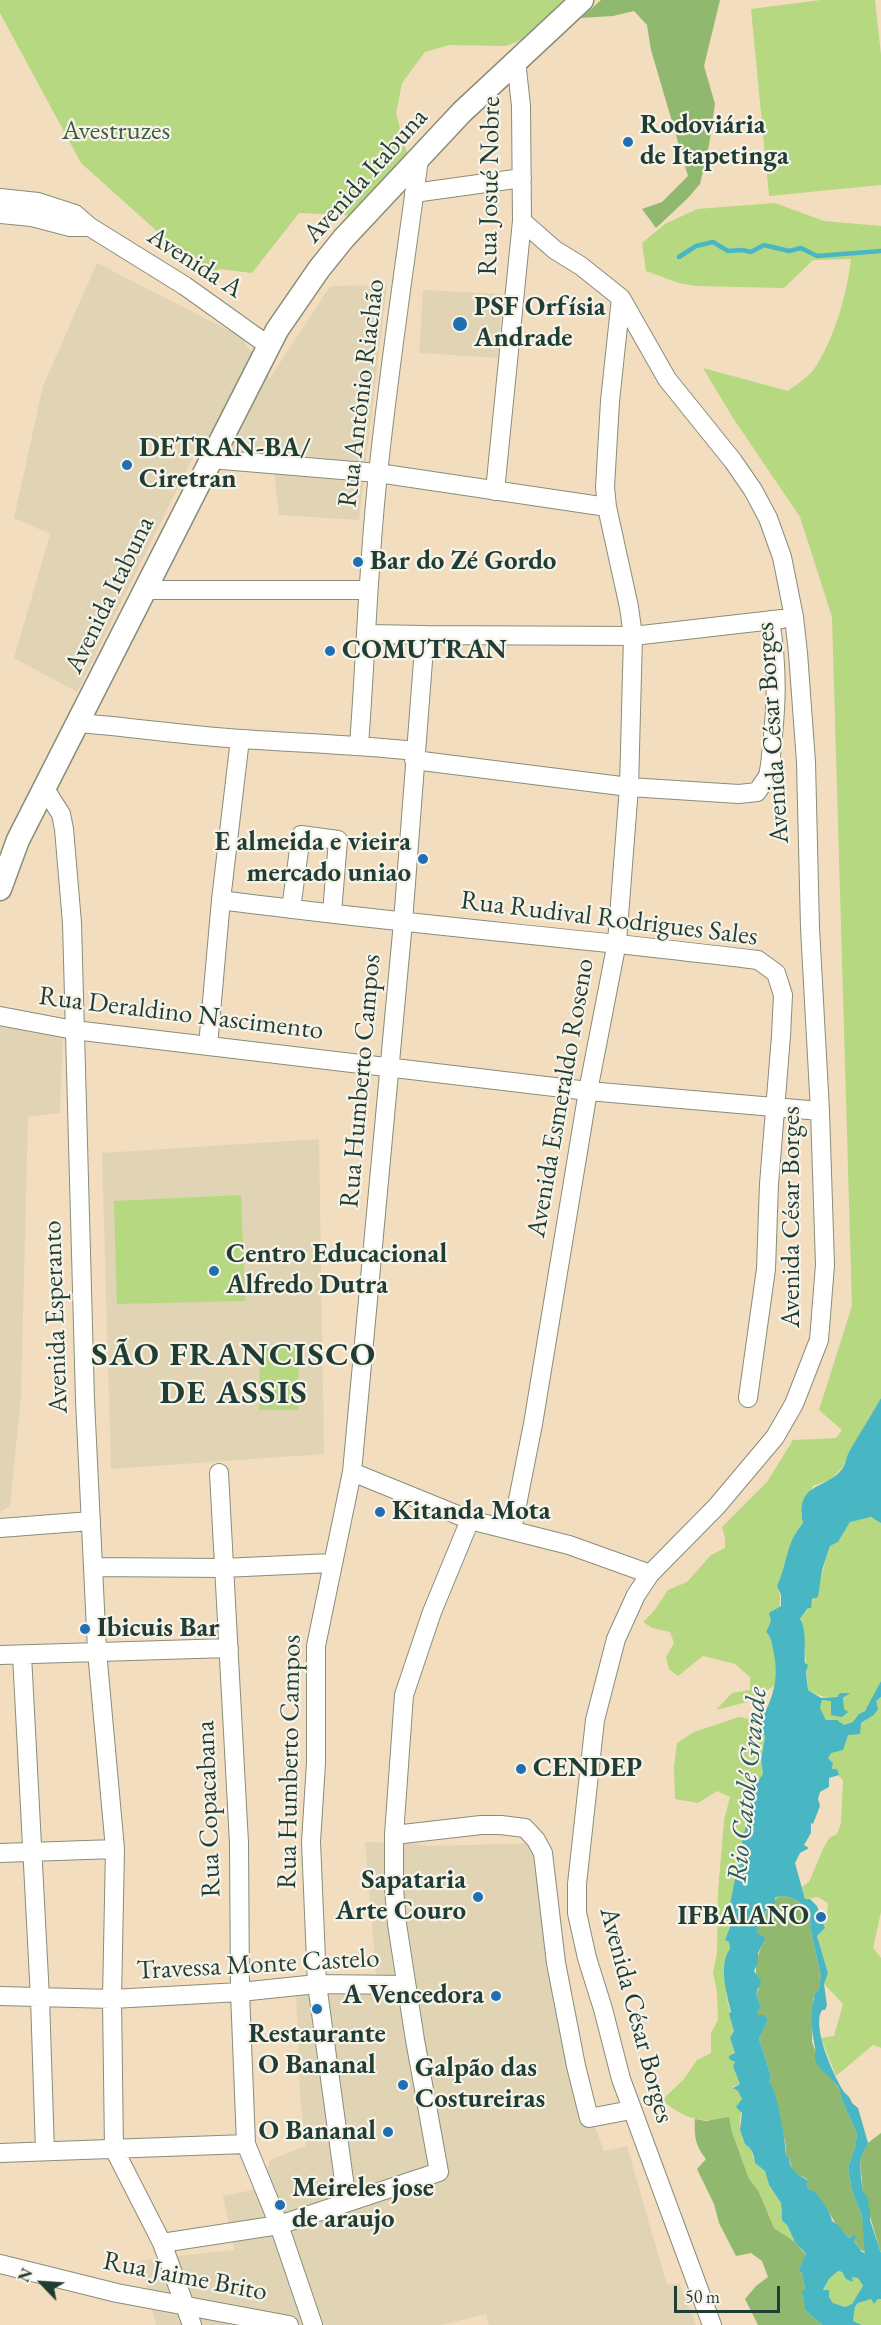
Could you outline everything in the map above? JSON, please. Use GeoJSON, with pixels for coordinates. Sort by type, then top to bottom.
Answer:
{"type":"FeatureCollection","features":[{"type":"Feature","properties":{"kind":"main road","name":"Avenida Itabuna"},"geometry":{"type":"LineString","coordinates":[[0,889],[18,840],[277,330],[319,269],[344,238],[516,60],[582,0]]}},
{"type":"Feature","properties":{"kind":"street","name":"Rua Josué Nobre"},"geometry":{"type":"LineString","coordinates":[[495,491],[522,221],[521,105],[516,60]]}},
{"type":"Feature","properties":{"kind":"street","name":"Rua Antônio Riachão"},"geometry":{"type":"LineString","coordinates":[[359,745],[368,590],[378,473],[419,159]]}},
{"type":"Feature","properties":{"kind":"street"},"geometry":{"type":"LineString","coordinates":[[414,193],[522,178]]}},
{"type":"Feature","properties":{"kind":"street","name":"Avenida A"},"geometry":{"type":"LineString","coordinates":[[0,198],[38,202],[67,210],[83,219],[90,227],[185,286],[269,346]]}},
{"type":"Feature","properties":{"kind":"street","name":"Avenida A"},"geometry":{"type":"LineString","coordinates":[[0,214],[32,217],[70,227],[90,227]]}},
{"type":"Feature","properties":{"kind":"street","name":"Avenida César Borges"},"geometry":{"type":"LineString","coordinates":[[522,221],[555,250],[581,266],[621,298],[667,379],[733,461],[768,518],[782,557],[794,617],[806,762],[810,927],[820,1111],[825,1265],[819,1340],[794,1404],[775,1437],[717,1506],[650,1574],[636,1595],[616,1640],[603,1683],[589,1759],[577,1884],[578,1913],[587,1958],[632,2110],[712,2325]]}},
{"type":"Feature","properties":{"kind":"street","name":"Avenida Esmeraldo Roseno"},"geometry":{"type":"LineString","coordinates":[[512,1530],[533,1424],[588,1091],[617,942],[629,787],[633,636],[605,487],[610,400],[621,298]]}},
{"type":"Feature","properties":{"kind":"street"},"geometry":{"type":"LineString","coordinates":[[210,459],[378,473],[607,507]]}},
{"type":"Feature","properties":{"kind":"street"},"geometry":{"type":"LineString","coordinates":[[143,590],[368,590]]}},
{"type":"Feature","properties":{"kind":"street"},"geometry":{"type":"LineString","coordinates":[[367,634],[633,636],[794,617]]}},
{"type":"Feature","properties":{"kind":"street"},"geometry":{"type":"LineString","coordinates":[[78,723],[240,739],[359,745],[629,787],[739,794],[757,792],[768,776],[777,689],[775,650],[770,620]]}},
{"type":"Feature","properties":{"kind":"street","name":"Rua Humberto Campos"},"geometry":{"type":"LineString","coordinates":[[347,2202],[317,1984],[311,1842],[316,1763],[316,1646],[352,1472],[403,922],[425,635]]}},
{"type":"Feature","properties":{"kind":"street"},"geometry":{"type":"LineString","coordinates":[[208,1046],[221,900],[240,739]]}},
{"type":"Feature","properties":{"kind":"street","name":"Avenida Esperanto"},"geometry":{"type":"LineString","coordinates":[[45,789],[61,814],[67,843],[72,923],[85,1400],[97,1651],[115,1849],[112,1999]]}},
{"type":"Feature","properties":{"kind":"street"},"geometry":{"type":"LineString","coordinates":[[291,909],[301,835],[338,840],[332,913]]}},
{"type":"Feature","properties":{"kind":"street","name":"Rua Rudival Rodrigues Sales"},"geometry":{"type":"LineString","coordinates":[[221,900],[403,922],[617,942],[758,960],[776,973],[783,995],[769,1184],[766,1269],[748,1398]]}},
{"type":"Feature","properties":{"kind":"street","name":"Rua Deraldino Nascimento"},"geometry":{"type":"LineString","coordinates":[[0,1016],[74,1030],[588,1091],[820,1111]]}},
{"type":"Feature","properties":{"kind":"street"},"geometry":{"type":"LineString","coordinates":[[352,1472],[470,1520],[569,1545],[650,1574]]}},
{"type":"Feature","properties":{"kind":"street","name":"Rua Copacabana"},"geometry":{"type":"LineString","coordinates":[[219,1473],[239,1843],[240,1992],[246,2144],[279,2225],[314,2325]]}},
{"type":"Feature","properties":{"kind":"street"},"geometry":{"type":"LineString","coordinates":[[162,2243],[279,2225],[439,2172],[406,1986],[395,1906],[394,1835],[404,1695],[432,1612],[470,1520]]}},
{"type":"Feature","properties":{"kind":"street"},"geometry":{"type":"LineString","coordinates":[[0,1528],[91,1521]]}},
{"type":"Feature","properties":{"kind":"street"},"geometry":{"type":"LineString","coordinates":[[93,1567],[224,1568],[332,1563]]}},
{"type":"Feature","properties":{"kind":"street"},"geometry":{"type":"LineString","coordinates":[[0,1655],[229,1648]]}},
{"type":"Feature","properties":{"kind":"street"},"geometry":{"type":"LineString","coordinates":[[22,1655],[40,1998],[45,2151]]}},
{"type":"Feature","properties":{"kind":"street"},"geometry":{"type":"LineString","coordinates":[[394,1835],[501,1825],[525,1828],[536,1840],[543,1853],[556,1963],[576,2066],[589,2118],[632,2110]]}},
{"type":"Feature","properties":{"kind":"street"},"geometry":{"type":"LineString","coordinates":[[0,1853],[115,1849]]}},
{"type":"Feature","properties":{"kind":"street","name":"Travessa Monte Castelo"},"geometry":{"type":"LineString","coordinates":[[40,1998],[112,1999],[240,1992],[317,1984],[406,1986]]}},
{"type":"Feature","properties":{"kind":"street"},"geometry":{"type":"LineString","coordinates":[[0,1996],[40,1998]]}},
{"type":"Feature","properties":{"kind":"street"},"geometry":{"type":"LineString","coordinates":[[112,1999],[114,2149],[162,2243],[189,2316]]}},
{"type":"Feature","properties":{"kind":"street"},"geometry":{"type":"LineString","coordinates":[[0,2153],[246,2144]]}},
{"type":"Feature","properties":{"kind":"street","name":"Rua Jaime Brito"},"geometry":{"type":"LineString","coordinates":[[0,2264],[189,2316],[289,2325]]}},
{"type":"Feature","properties":{"kind":"shaded area"},"geometry":{"type":"Polygon","coordinates":[[[97,263],[240,336],[270,378],[330,286],[387,285],[359,520],[279,515],[274,473],[196,451],[77,692],[14,658],[50,534],[14,518],[43,386],[97,263]]]}},
{"type":"Feature","properties":{"kind":"shaded area","name":"PSF Orfísia Andrade"},"geometry":{"type":"Polygon","coordinates":[[[423,290],[502,294],[498,358],[419,353],[423,290]]]}},
{"type":"Feature","properties":{"kind":"shaded area"},"geometry":{"type":"Polygon","coordinates":[[[0,1019],[63,1037],[60,1113],[28,1117],[21,1396],[10,1506],[0,1512],[0,1019]]]}},
{"type":"Feature","properties":{"kind":"shaded area","name":"Centro Educacional Alfredo Dutra"},"geometry":{"type":"Polygon","coordinates":[[[319,1139],[324,1454],[111,1469],[102,1153],[319,1139]]]}},
{"type":"Feature","properties":{"kind":"shaded area"},"geometry":{"type":"Polygon","coordinates":[[[365,1842],[410,1843],[427,1846],[541,1843],[589,2110],[604,2151],[627,2146],[667,2285],[679,2283],[696,2325],[489,2325],[486,2314],[441,2325],[156,2325],[140,2260],[234,2250],[223,2196],[262,2188],[270,2160],[306,2146],[300,2097],[296,1990],[377,1986],[365,1842]]]}},
{"type":"Feature","properties":{"kind":"green space","name":"Avestruzes"},"geometry":{"type":"Polygon","coordinates":[[[0,0],[578,0],[545,31],[506,46],[449,45],[425,52],[402,83],[396,114],[410,164],[363,216],[299,213],[252,273],[220,269],[211,273],[179,251],[81,163],[0,13],[0,0]]]}},
{"type":"Feature","properties":{"kind":"green space"},"geometry":{"type":"Polygon","coordinates":[[[601,0],[720,0],[704,66],[715,104],[700,184],[656,228],[642,209],[662,202],[688,176],[651,50],[647,25],[634,11],[613,16],[581,18],[601,0]]]}},
{"type":"Feature","properties":{"kind":"green space"},"geometry":{"type":"Polygon","coordinates":[[[821,0],[875,0],[881,55],[881,185],[769,196],[751,9],[821,0]]]}},
{"type":"Feature","properties":{"kind":"green space"},"geometry":{"type":"Polygon","coordinates":[[[775,203],[824,221],[881,226],[881,1398],[857,1442],[849,1451],[843,1467],[830,1480],[813,1486],[801,1513],[803,1523],[793,1538],[777,1586],[780,1605],[766,1632],[773,1643],[776,1685],[747,1702],[716,1710],[732,1693],[750,1690],[750,1677],[735,1664],[703,1656],[678,1676],[669,1669],[666,1657],[674,1643],[670,1632],[652,1628],[643,1622],[654,1611],[668,1590],[687,1582],[711,1555],[725,1548],[722,1527],[767,1482],[793,1440],[836,1438],[842,1430],[819,1410],[852,1306],[832,617],[800,517],[733,418],[703,368],[788,391],[803,380],[813,370],[829,342],[847,286],[851,259],[813,260],[784,288],[695,286],[679,283],[646,271],[642,243],[665,224],[697,209],[775,203]]]}},
{"type":"Feature","properties":{"kind":"green space"},"geometry":{"type":"Polygon","coordinates":[[[241,1195],[245,1301],[117,1304],[114,1201],[241,1195]]]}},
{"type":"Feature","properties":{"kind":"green space"},"geometry":{"type":"Polygon","coordinates":[[[260,1348],[299,1348],[298,1410],[259,1410],[260,1348]]]}},
{"type":"Feature","properties":{"kind":"green space"},"geometry":{"type":"Polygon","coordinates":[[[866,1517],[877,1519],[881,1523],[881,1681],[869,1706],[853,1722],[845,1725],[826,1720],[820,1708],[822,1700],[831,1700],[831,1707],[847,1711],[844,1710],[842,1703],[849,1693],[828,1697],[808,1690],[800,1619],[811,1604],[819,1585],[830,1546],[838,1542],[850,1522],[866,1517]]]}},
{"type":"Feature","properties":{"kind":"green space"},"geometry":{"type":"Polygon","coordinates":[[[881,1697],[881,1912],[873,1948],[881,1958],[881,2048],[873,2045],[836,2076],[821,2038],[834,2036],[843,2004],[824,1984],[828,1973],[817,1936],[825,1927],[822,1918],[827,1915],[828,1903],[818,1897],[805,1899],[802,1887],[809,1882],[823,1849],[829,1838],[837,1834],[841,1823],[843,1780],[832,1769],[833,1763],[828,1758],[842,1739],[874,1715],[876,1701],[881,1697]]]}},
{"type":"Feature","properties":{"kind":"green space"},"geometry":{"type":"Polygon","coordinates":[[[739,1717],[760,1721],[765,1737],[761,1760],[763,1774],[749,1800],[748,1818],[728,1915],[730,1927],[725,1940],[729,1942],[730,1949],[726,1994],[734,2031],[730,2038],[740,2084],[732,2087],[741,2095],[740,2130],[745,2144],[750,2147],[755,2163],[765,2171],[769,2185],[781,2203],[781,2213],[795,2242],[774,2228],[758,2190],[749,2179],[729,2118],[701,2120],[693,2118],[678,2112],[662,2100],[684,2079],[697,2060],[711,2053],[711,2033],[718,2020],[717,1992],[713,1973],[717,1953],[718,1891],[724,1821],[730,1797],[717,1791],[698,1803],[675,1799],[674,1767],[677,1743],[694,1732],[739,1717]]]}},
{"type":"Feature","properties":{"kind":"green space"},"geometry":{"type":"Polygon","coordinates":[[[779,1896],[797,1901],[806,1909],[811,1921],[810,1927],[821,1976],[818,1993],[813,1999],[812,2042],[821,2068],[842,2094],[842,2100],[857,2134],[848,2168],[852,2191],[862,2216],[866,2253],[860,2249],[851,2236],[848,2238],[842,2233],[820,2199],[809,2190],[807,2179],[793,2172],[789,2157],[786,2156],[784,2137],[769,2082],[771,2076],[759,2039],[768,2020],[758,2015],[757,2012],[761,2007],[756,1994],[759,1989],[756,1964],[765,1940],[757,1933],[757,1922],[763,1920],[779,1896]]]}},
{"type":"Feature","properties":{"kind":"green space"},"geometry":{"type":"Polygon","coordinates":[[[729,2117],[749,2179],[758,2190],[774,2228],[795,2242],[806,2255],[798,2271],[802,2273],[805,2289],[805,2310],[822,2325],[758,2325],[745,2299],[768,2277],[762,2261],[751,2253],[736,2256],[719,2223],[714,2204],[697,2169],[706,2159],[696,2140],[695,2119],[706,2121],[729,2117]]]}},
{"type":"Feature","properties":{"kind":"green space"},"geometry":{"type":"Polygon","coordinates":[[[881,2133],[881,2253],[863,2193],[860,2160],[868,2143],[881,2133]]]}},
{"type":"Feature","properties":{"kind":"green space"},"geometry":{"type":"Polygon","coordinates":[[[838,2271],[858,2278],[863,2287],[852,2304],[845,2307],[833,2303],[823,2291],[829,2279],[838,2271]]]}},
{"type":"Feature","properties":{"kind":"green space"},"geometry":{"type":"Polygon","coordinates":[[[871,2299],[874,2304],[881,2299],[881,2325],[862,2325],[853,2321],[854,2310],[858,2303],[871,2299]]]}},
{"type":"Feature","properties":{"kind":"water"},"geometry":{"type":"Polygon","coordinates":[[[881,1398],[881,1523],[871,1517],[850,1522],[838,1542],[830,1546],[822,1570],[818,1597],[812,1599],[811,1608],[808,1608],[800,1619],[804,1634],[805,1663],[808,1665],[806,1672],[808,1690],[821,1698],[850,1693],[843,1698],[844,1709],[848,1712],[842,1717],[831,1715],[831,1701],[822,1700],[820,1708],[826,1720],[837,1720],[844,1725],[853,1722],[859,1714],[865,1711],[881,1681],[881,1697],[876,1701],[878,1709],[874,1715],[861,1723],[860,1734],[848,1735],[843,1750],[831,1753],[828,1758],[833,1763],[832,1769],[837,1769],[839,1775],[829,1778],[829,1787],[820,1792],[818,1799],[820,1806],[813,1824],[811,1823],[811,1833],[804,1845],[809,1848],[800,1853],[795,1863],[805,1899],[810,1899],[817,1906],[825,1928],[817,1936],[828,1973],[824,1984],[827,2005],[819,2018],[821,2039],[844,2092],[858,2108],[868,2143],[860,2160],[861,2178],[863,2192],[867,2196],[870,2220],[881,2253],[881,2299],[874,2304],[871,2299],[858,2303],[855,2307],[853,2321],[862,2325],[822,2325],[805,2310],[801,2292],[805,2289],[802,2273],[798,2271],[806,2254],[795,2242],[782,2220],[781,2203],[769,2185],[765,2171],[755,2163],[752,2152],[745,2144],[740,2130],[742,2113],[736,2107],[742,2099],[738,2091],[733,2088],[740,2084],[733,2066],[735,2062],[729,2059],[729,2056],[735,2053],[730,2038],[734,2031],[729,2014],[731,2012],[724,1971],[726,1955],[730,1949],[729,1942],[725,1940],[730,1927],[728,1915],[748,1818],[747,1804],[752,1795],[752,1789],[763,1774],[761,1760],[765,1737],[760,1721],[771,1697],[776,1672],[772,1642],[766,1632],[771,1621],[769,1613],[781,1606],[781,1595],[777,1586],[793,1538],[803,1523],[803,1500],[814,1488],[843,1468],[849,1452],[881,1398]],[[779,1896],[775,1898],[774,1908],[766,1911],[763,1922],[757,1922],[757,1933],[765,1940],[758,1953],[758,1962],[754,1971],[761,1981],[756,1994],[761,2007],[757,2012],[758,2015],[764,2015],[768,2020],[759,2039],[771,2076],[769,2082],[778,2105],[786,2156],[789,2157],[795,2172],[809,2181],[806,2183],[809,2190],[814,2191],[822,2201],[832,2221],[848,2238],[854,2235],[856,2237],[854,2241],[865,2253],[862,2216],[852,2191],[848,2168],[857,2134],[839,2089],[819,2067],[815,2059],[812,2013],[821,1976],[810,1927],[811,1921],[806,1909],[797,1901],[779,1896]],[[838,2271],[829,2279],[823,2290],[829,2290],[829,2297],[833,2303],[845,2307],[852,2304],[863,2286],[858,2278],[852,2277],[853,2282],[838,2271]]]}},
{"type":"Feature","properties":{"kind":"waterway"},"geometry":{"type":"LineString","coordinates":[[679,257],[696,246],[713,242],[728,251],[751,252],[764,245],[789,251],[801,248],[817,256],[881,251]]}},
{"type":"Feature","properties":{"kind":"place","name":"Rodoviária de Itapetinga"},"geometry":{"type":"Point","coordinates":[628,142]}},
{"type":"Feature","properties":{"kind":"place","name":"PSF Orfísia Andrade"},"geometry":{"type":"Point","coordinates":[460,324]}},
{"type":"Feature","properties":{"kind":"place","name":"DETRAN-BA/ Ciretran"},"geometry":{"type":"Point","coordinates":[127,465]}},
{"type":"Feature","properties":{"kind":"place","name":"Bar do Zé Gordo"},"geometry":{"type":"Point","coordinates":[358,562]}},
{"type":"Feature","properties":{"kind":"place","name":"COMUTRAN"},"geometry":{"type":"Point","coordinates":[330,651]}},
{"type":"Feature","properties":{"kind":"place","name":"E almeida e vieira mercado uniao"},"geometry":{"type":"Point","coordinates":[423,859]}},
{"type":"Feature","properties":{"kind":"place","name":"Centro Educacional Alfredo Dutra"},"geometry":{"type":"Point","coordinates":[214,1271]}},
{"type":"Feature","properties":{"kind":"place","name":"Kitanda Mota"},"geometry":{"type":"Point","coordinates":[380,1512]}},
{"type":"Feature","properties":{"kind":"place","name":"Ibicuis Bar"},"geometry":{"type":"Point","coordinates":[85,1629]}},
{"type":"Feature","properties":{"kind":"place","name":"CENDEP"},"geometry":{"type":"Point","coordinates":[521,1769]}},
{"type":"Feature","properties":{"kind":"place","name":"Sapataria Arte Couro"},"geometry":{"type":"Point","coordinates":[478,1897]}},
{"type":"Feature","properties":{"kind":"place","name":"IFBAIANO"},"geometry":{"type":"Point","coordinates":[821,1917]}},
{"type":"Feature","properties":{"kind":"place","name":"A Vencedora"},"geometry":{"type":"Point","coordinates":[496,1996]}},
{"type":"Feature","properties":{"kind":"place","name":"Restaurante O Bananal"},"geometry":{"type":"Point","coordinates":[317,2009]}},
{"type":"Feature","properties":{"kind":"place","name":"Galpão das Costureiras"},"geometry":{"type":"Point","coordinates":[403,2085]}},
{"type":"Feature","properties":{"kind":"place","name":"O Bananal"},"geometry":{"type":"Point","coordinates":[388,2132]}},
{"type":"Feature","properties":{"kind":"place","name":"Meireles jose de araujo"},"geometry":{"type":"Point","coordinates":[280,2205]}},
{"type":"Feature","properties":{"kind":"district","name":"SÃO FRANCISCO DE ASSIS"},"geometry":{"type":"Point","coordinates":[234,1375]}},
{"type":"Feature","properties":{"kind":"water label","name":"Rio Catolé Grande"},"geometry":{"type":"Point","coordinates":[748,1785]}}]}
